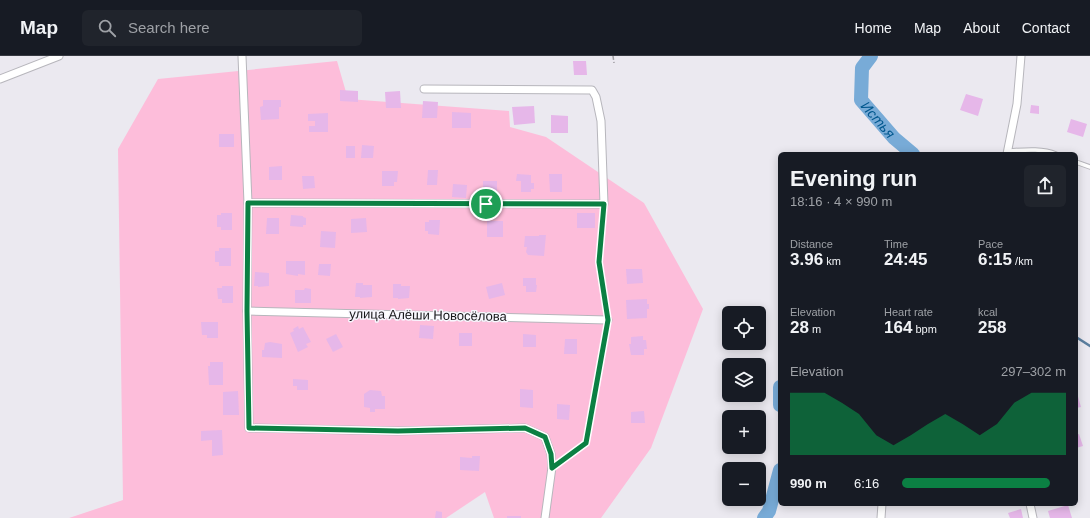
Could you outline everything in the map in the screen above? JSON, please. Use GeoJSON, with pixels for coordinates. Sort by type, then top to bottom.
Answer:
{"type":"FeatureCollection","features":[{"type":"Feature","properties":{"kind":"street"},"geometry":{"type":"LineString","coordinates":[[0,79],[59,56]]}},
{"type":"Feature","properties":{"kind":"street"},"geometry":{"type":"LineString","coordinates":[[242,56],[248,203],[247,311],[249,428],[398,431],[525,428],[545,437],[551,454],[552,468],[545,518]]}},
{"type":"Feature","properties":{"kind":"street"},"geometry":{"type":"LineString","coordinates":[[1007,152],[1017,104],[1022,56]]}},
{"type":"Feature","properties":{"kind":"street"},"geometry":{"type":"LineString","coordinates":[[248,203],[604,204],[601,122],[596,97],[592,90],[424,89]]}},
{"type":"Feature","properties":{"kind":"street","name":"улица Алёши Новосёлова"},"geometry":{"type":"LineString","coordinates":[[247,311],[608,320]]}},
{"type":"Feature","properties":{"kind":"street"},"geometry":{"type":"LineString","coordinates":[[880,518],[882,506]]}},
{"type":"Feature","properties":{"kind":"street"},"geometry":{"type":"LineString","coordinates":[[1030,506],[1033,518]]}},
{"type":"Feature","properties":{"kind":"lane"},"geometry":{"type":"LineString","coordinates":[[1012,152],[1022,150],[1050,152]]}},
{"type":"Feature","properties":{"kind":"lane"},"geometry":{"type":"LineString","coordinates":[[1078,163],[1090,167]]}},
{"type":"Feature","properties":{"kind":"path"},"geometry":{"type":"LineString","coordinates":[[613,56],[614,63]]}},
{"type":"Feature","properties":{"kind":"path"},"geometry":{"type":"LineString","coordinates":[[552,468],[586,443],[608,320],[599,262],[604,204]]}},
{"type":"Feature","properties":{"kind":"shaded area"},"geometry":{"type":"Polygon","coordinates":[[[337,61],[348,99],[509,111],[510,127],[546,137],[644,203],[703,309],[651,448],[601,518],[494,518],[485,492],[446,518],[69,518],[123,500],[118,149],[158,79],[337,61]]]}},
{"type":"Feature","properties":{"kind":"building"},"geometry":{"type":"Polygon","coordinates":[[[573,61],[586,61],[587,75],[574,75],[573,61]]]}},
{"type":"Feature","properties":{"kind":"building"},"geometry":{"type":"Polygon","coordinates":[[[340,90],[358,91],[358,102],[340,101],[340,90]]]}},
{"type":"Feature","properties":{"kind":"building"},"geometry":{"type":"Polygon","coordinates":[[[400,91],[401,108],[386,108],[385,92],[400,91]]]}},
{"type":"Feature","properties":{"kind":"building"},"geometry":{"type":"Polygon","coordinates":[[[966,94],[983,99],[978,116],[960,110],[966,94]]]}},
{"type":"Feature","properties":{"kind":"building"},"geometry":{"type":"Polygon","coordinates":[[[263,100],[281,100],[281,107],[279,107],[279,119],[261,120],[260,107],[263,106],[263,100]]]}},
{"type":"Feature","properties":{"kind":"building"},"geometry":{"type":"Polygon","coordinates":[[[423,101],[438,102],[437,118],[422,118],[423,101]]]}},
{"type":"Feature","properties":{"kind":"building"},"geometry":{"type":"Polygon","coordinates":[[[1031,105],[1039,106],[1039,114],[1030,113],[1031,105]]]}},
{"type":"Feature","properties":{"kind":"building"},"geometry":{"type":"Polygon","coordinates":[[[534,106],[535,123],[514,125],[512,107],[534,106]]]}},
{"type":"Feature","properties":{"kind":"building"},"geometry":{"type":"Polygon","coordinates":[[[452,112],[471,113],[471,128],[452,128],[452,112]]]}},
{"type":"Feature","properties":{"kind":"building"},"geometry":{"type":"Polygon","coordinates":[[[328,113],[328,132],[309,132],[309,126],[315,126],[315,121],[308,121],[308,114],[328,113]]]}},
{"type":"Feature","properties":{"kind":"building"},"geometry":{"type":"Polygon","coordinates":[[[551,115],[568,116],[568,133],[551,133],[551,115]]]}},
{"type":"Feature","properties":{"kind":"building"},"geometry":{"type":"Polygon","coordinates":[[[1071,119],[1087,124],[1083,137],[1067,132],[1071,119]]]}},
{"type":"Feature","properties":{"kind":"building"},"geometry":{"type":"Polygon","coordinates":[[[219,134],[234,134],[234,147],[219,147],[219,134]]]}},
{"type":"Feature","properties":{"kind":"building"},"geometry":{"type":"Polygon","coordinates":[[[362,145],[374,146],[373,158],[361,158],[362,145]]]}},
{"type":"Feature","properties":{"kind":"building"},"geometry":{"type":"Polygon","coordinates":[[[346,146],[355,146],[355,158],[346,158],[346,146]]]}},
{"type":"Feature","properties":{"kind":"building"},"geometry":{"type":"Polygon","coordinates":[[[282,166],[282,180],[269,180],[269,167],[282,166]]]}},
{"type":"Feature","properties":{"kind":"building"},"geometry":{"type":"Polygon","coordinates":[[[428,170],[438,170],[437,185],[427,185],[428,170]]]}},
{"type":"Feature","properties":{"kind":"building"},"geometry":{"type":"Polygon","coordinates":[[[382,171],[398,171],[397,182],[394,182],[394,186],[382,186],[382,171]]]}},
{"type":"Feature","properties":{"kind":"building"},"geometry":{"type":"Polygon","coordinates":[[[517,174],[531,175],[531,183],[534,183],[534,189],[531,189],[531,192],[521,192],[521,181],[516,181],[517,174]]]}},
{"type":"Feature","properties":{"kind":"building"},"geometry":{"type":"Polygon","coordinates":[[[549,174],[562,174],[562,192],[550,192],[549,174]]]}},
{"type":"Feature","properties":{"kind":"building"},"geometry":{"type":"Polygon","coordinates":[[[302,176],[314,176],[315,188],[303,189],[302,176]]]}},
{"type":"Feature","properties":{"kind":"building"},"geometry":{"type":"Polygon","coordinates":[[[483,181],[497,181],[497,196],[483,196],[483,181]]]}},
{"type":"Feature","properties":{"kind":"building"},"geometry":{"type":"Polygon","coordinates":[[[453,184],[467,185],[466,198],[452,197],[453,184]]]}},
{"type":"Feature","properties":{"kind":"building"},"geometry":{"type":"Polygon","coordinates":[[[221,213],[232,213],[232,230],[221,230],[221,227],[217,227],[217,215],[221,215],[221,213]]]}},
{"type":"Feature","properties":{"kind":"building"},"geometry":{"type":"Polygon","coordinates":[[[577,213],[595,213],[595,228],[577,228],[577,213]]]}},
{"type":"Feature","properties":{"kind":"building"},"geometry":{"type":"Polygon","coordinates":[[[291,215],[303,216],[306,218],[306,225],[303,225],[303,227],[290,226],[291,215]]]}},
{"type":"Feature","properties":{"kind":"building"},"geometry":{"type":"Polygon","coordinates":[[[267,218],[279,218],[279,234],[266,234],[267,218]]]}},
{"type":"Feature","properties":{"kind":"building"},"geometry":{"type":"Polygon","coordinates":[[[366,218],[367,232],[351,233],[351,219],[366,218]]]}},
{"type":"Feature","properties":{"kind":"building"},"geometry":{"type":"Polygon","coordinates":[[[429,220],[440,220],[439,235],[428,234],[428,231],[425,231],[425,222],[429,222],[429,220]]]}},
{"type":"Feature","properties":{"kind":"building"},"geometry":{"type":"Polygon","coordinates":[[[487,221],[503,221],[503,237],[487,237],[487,221]]]}},
{"type":"Feature","properties":{"kind":"building"},"geometry":{"type":"Polygon","coordinates":[[[321,231],[336,232],[335,248],[320,247],[321,231]]]}},
{"type":"Feature","properties":{"kind":"building"},"geometry":{"type":"Polygon","coordinates":[[[546,235],[544,256],[528,255],[526,252],[527,247],[524,247],[525,236],[546,235]]]}},
{"type":"Feature","properties":{"kind":"building"},"geometry":{"type":"Polygon","coordinates":[[[219,248],[231,248],[231,266],[219,266],[219,262],[215,262],[215,251],[219,251],[219,248]]]}},
{"type":"Feature","properties":{"kind":"building"},"geometry":{"type":"Polygon","coordinates":[[[286,261],[305,261],[305,275],[298,274],[298,276],[286,274],[286,261]]]}},
{"type":"Feature","properties":{"kind":"building"},"geometry":{"type":"Polygon","coordinates":[[[319,264],[331,264],[330,276],[318,275],[319,264]]]}},
{"type":"Feature","properties":{"kind":"building"},"geometry":{"type":"Polygon","coordinates":[[[626,269],[642,269],[643,283],[627,284],[626,269]]]}},
{"type":"Feature","properties":{"kind":"building"},"geometry":{"type":"Polygon","coordinates":[[[255,272],[269,273],[269,286],[254,286],[255,272]]]}},
{"type":"Feature","properties":{"kind":"building"},"geometry":{"type":"Polygon","coordinates":[[[523,278],[536,278],[536,292],[526,292],[526,286],[523,286],[523,278]]]}},
{"type":"Feature","properties":{"kind":"building"},"geometry":{"type":"Polygon","coordinates":[[[356,283],[372,285],[372,297],[355,297],[356,283]]]}},
{"type":"Feature","properties":{"kind":"building"},"geometry":{"type":"Polygon","coordinates":[[[502,283],[505,295],[489,299],[486,287],[502,283]]]}},
{"type":"Feature","properties":{"kind":"building"},"geometry":{"type":"Polygon","coordinates":[[[393,284],[410,286],[409,298],[393,298],[393,284]]]}},
{"type":"Feature","properties":{"kind":"building"},"geometry":{"type":"Polygon","coordinates":[[[222,286],[233,286],[233,303],[222,303],[222,299],[218,299],[217,288],[222,288],[222,286]]]}},
{"type":"Feature","properties":{"kind":"building"},"geometry":{"type":"Polygon","coordinates":[[[305,288],[311,289],[311,303],[295,303],[295,290],[304,290],[305,288]]]}},
{"type":"Feature","properties":{"kind":"building"},"geometry":{"type":"Polygon","coordinates":[[[647,299],[649,309],[647,309],[647,318],[627,319],[626,300],[647,299]]]}},
{"type":"Feature","properties":{"kind":"building"},"geometry":{"type":"Polygon","coordinates":[[[201,322],[218,322],[218,338],[207,338],[207,335],[202,335],[201,322]]]}},
{"type":"Feature","properties":{"kind":"building"},"geometry":{"type":"Polygon","coordinates":[[[420,325],[434,326],[433,339],[419,338],[420,325]]]}},
{"type":"Feature","properties":{"kind":"building"},"geometry":{"type":"Polygon","coordinates":[[[298,326],[299,329],[303,327],[311,342],[306,344],[308,347],[298,352],[290,333],[298,326]]]}},
{"type":"Feature","properties":{"kind":"building"},"geometry":{"type":"Polygon","coordinates":[[[459,333],[472,333],[472,346],[459,346],[459,333]]]}},
{"type":"Feature","properties":{"kind":"building"},"geometry":{"type":"Polygon","coordinates":[[[336,334],[343,347],[333,352],[326,339],[336,334]]]}},
{"type":"Feature","properties":{"kind":"building"},"geometry":{"type":"Polygon","coordinates":[[[523,334],[536,335],[536,347],[523,347],[523,334]]]}},
{"type":"Feature","properties":{"kind":"building"},"geometry":{"type":"Polygon","coordinates":[[[643,336],[643,340],[646,340],[647,349],[644,349],[644,355],[631,355],[629,344],[631,344],[631,337],[643,336]]]}},
{"type":"Feature","properties":{"kind":"building"},"geometry":{"type":"Polygon","coordinates":[[[565,339],[577,339],[577,354],[564,354],[565,339]]]}},
{"type":"Feature","properties":{"kind":"building"},"geometry":{"type":"Polygon","coordinates":[[[270,342],[282,344],[282,358],[262,357],[262,350],[264,350],[265,343],[270,342]]]}},
{"type":"Feature","properties":{"kind":"building"},"geometry":{"type":"Polygon","coordinates":[[[210,362],[223,362],[223,385],[209,385],[208,366],[210,366],[210,362]]]}},
{"type":"Feature","properties":{"kind":"building"},"geometry":{"type":"Polygon","coordinates":[[[293,379],[308,380],[308,390],[297,390],[297,386],[293,386],[293,379]]]}},
{"type":"Feature","properties":{"kind":"building"},"geometry":{"type":"Polygon","coordinates":[[[520,389],[533,390],[533,408],[520,407],[520,389]]]}},
{"type":"Feature","properties":{"kind":"building"},"geometry":{"type":"Polygon","coordinates":[[[370,390],[381,391],[382,396],[385,396],[385,409],[375,409],[375,412],[370,412],[370,408],[364,407],[364,394],[370,390]]]}},
{"type":"Feature","properties":{"kind":"building"},"geometry":{"type":"Polygon","coordinates":[[[238,391],[239,415],[223,415],[223,392],[238,391]]]}},
{"type":"Feature","properties":{"kind":"building"},"geometry":{"type":"Polygon","coordinates":[[[1078,396],[1081,407],[1078,408],[1078,396]]]}},
{"type":"Feature","properties":{"kind":"building"},"geometry":{"type":"Polygon","coordinates":[[[557,404],[570,405],[569,420],[557,419],[557,404]]]}},
{"type":"Feature","properties":{"kind":"building"},"geometry":{"type":"Polygon","coordinates":[[[644,411],[645,423],[631,423],[631,412],[644,411]]]}},
{"type":"Feature","properties":{"kind":"building"},"geometry":{"type":"Polygon","coordinates":[[[222,430],[223,455],[212,456],[212,440],[201,441],[201,431],[222,430]]]}},
{"type":"Feature","properties":{"kind":"building"},"geometry":{"type":"Polygon","coordinates":[[[1078,434],[1083,446],[1078,447],[1078,434]]]}},
{"type":"Feature","properties":{"kind":"building"},"geometry":{"type":"Polygon","coordinates":[[[472,456],[480,456],[479,471],[460,470],[460,457],[472,458],[472,456]]]}},
{"type":"Feature","properties":{"kind":"building"},"geometry":{"type":"Polygon","coordinates":[[[1068,506],[1072,518],[1050,518],[1048,511],[1068,506]]]}},
{"type":"Feature","properties":{"kind":"building"},"geometry":{"type":"Polygon","coordinates":[[[1021,509],[1023,518],[1010,518],[1008,513],[1021,509]]]}},
{"type":"Feature","properties":{"kind":"building"},"geometry":{"type":"Polygon","coordinates":[[[436,511],[442,512],[442,518],[435,518],[436,511]]]}},
{"type":"Feature","properties":{"kind":"building"},"geometry":{"type":"Polygon","coordinates":[[[507,516],[521,516],[521,518],[507,518],[507,516]]]}},
{"type":"Feature","properties":{"kind":"waterway","name":"Истья"},"geometry":{"type":"LineString","coordinates":[[871,56],[862,68],[861,100],[894,138],[911,152]]}},
{"type":"Feature","properties":{"kind":"waterway"},"geometry":{"type":"LineString","coordinates":[[1078,338],[1090,346]]}},
{"type":"Feature","properties":{"kind":"waterway","name":"Истья"},"geometry":{"type":"LineString","coordinates":[[764,518],[769,511],[778,477]]}},
{"type":"Feature","properties":{"kind":"route"},"geometry":{"type":"LineString","coordinates":[[248,203],[486,204],[604,204],[599,262],[608,320],[586,443],[552,468],[551,454],[545,437],[525,428],[398,431],[249,428],[247,311],[248,203]]}}]}
